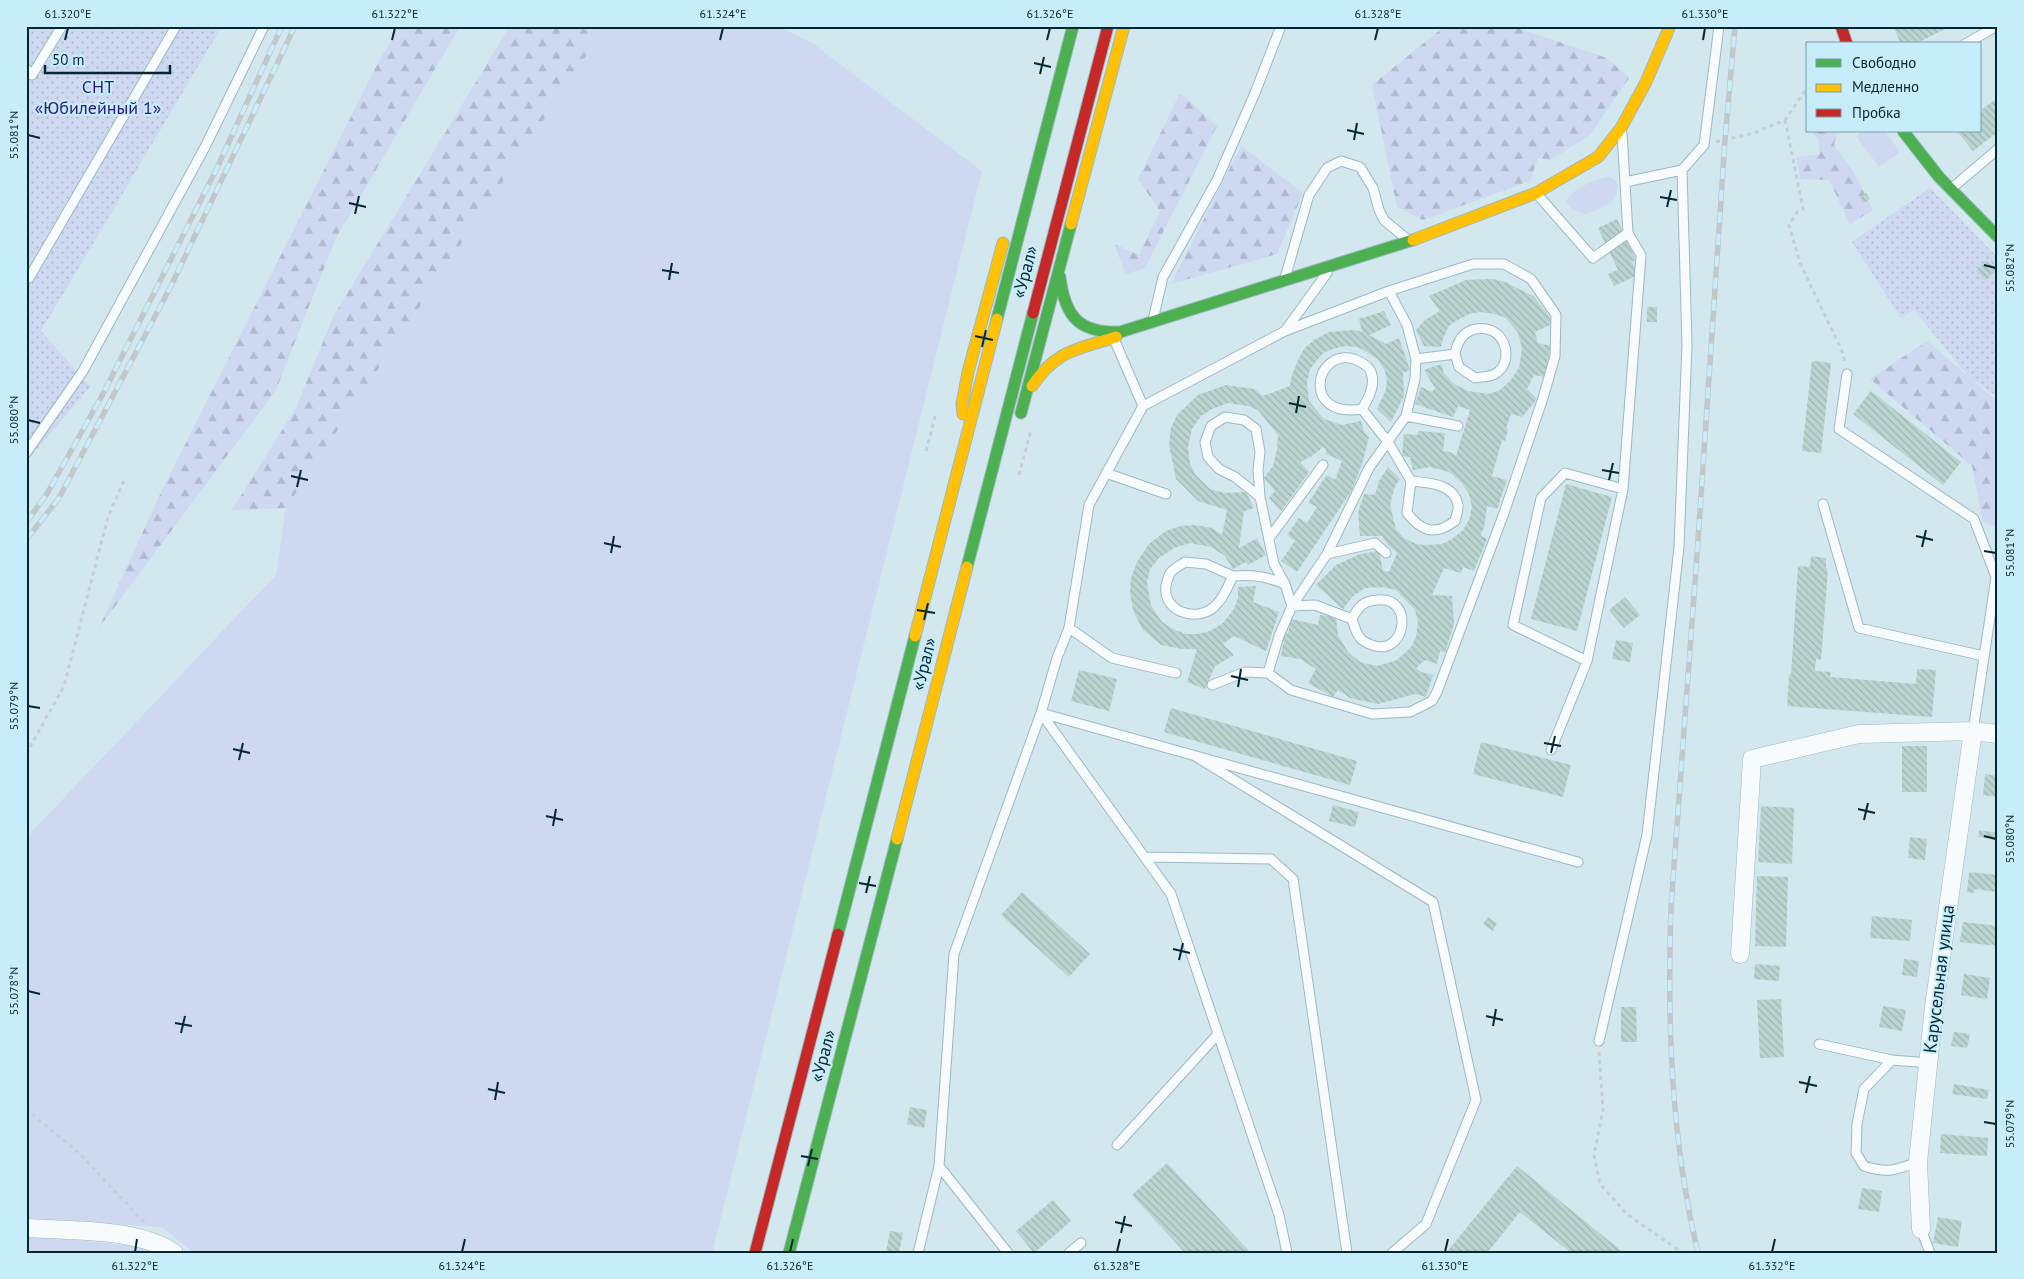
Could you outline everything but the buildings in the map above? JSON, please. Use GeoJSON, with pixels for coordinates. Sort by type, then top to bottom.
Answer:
{"type":"FeatureCollection","features":[{"type":"Feature","properties":{"kind":"main road","name":"«Урал»"},"geometry":{"type":"LineString","coordinates":[[755,1253],[1073,26]]}},
{"type":"Feature","properties":{"kind":"main road","name":"«Урал»"},"geometry":{"type":"LineString","coordinates":[[789,1253],[908,799],[1000,435],[1108,26]]}},
{"type":"Feature","properties":{"kind":"main road"},"geometry":{"type":"LineString","coordinates":[[1124,26],[1019,420],[1032,386],[1042,370],[1055,359],[1076,348],[1113,338],[1153,323]]}},
{"type":"Feature","properties":{"kind":"main road"},"geometry":{"type":"LineString","coordinates":[[1060,270],[1064,303],[1072,317],[1082,326],[1095,332],[1120,332],[1410,241],[1536,193],[1598,157],[1621,128],[1646,82],[1670,26]]}},
{"type":"Feature","properties":{"kind":"main road"},"geometry":{"type":"LineString","coordinates":[[1841,26],[1846,42]]}},
{"type":"Feature","properties":{"kind":"main road"},"geometry":{"type":"LineString","coordinates":[[1904,132],[1951,189],[1998,237]]}},
{"type":"Feature","properties":{"kind":"main road"},"geometry":{"type":"LineString","coordinates":[[964,446],[962,404],[968,372],[1006,229]]}},
{"type":"Feature","properties":{"kind":"main road"},"geometry":{"type":"LineString","coordinates":[[908,799],[936,732]]}},
{"type":"Feature","properties":{"kind":"street"},"geometry":{"type":"LineString","coordinates":[[1740,954],[1752,759],[1859,734],[1973,730],[1998,734]]}},
{"type":"Feature","properties":{"kind":"street","name":"Карусельная улица"},"geometry":{"type":"LineString","coordinates":[[1921,1229],[1918,1162],[1934,1007],[1973,730]]}},
{"type":"Feature","properties":{"kind":"street"},"geometry":{"type":"LineString","coordinates":[[26,1228],[136,1236],[168,1249]]}},
{"type":"Feature","properties":{"kind":"lane"},"geometry":{"type":"LineString","coordinates":[[26,69],[32,74],[62,26]]}},
{"type":"Feature","properties":{"kind":"lane"},"geometry":{"type":"LineString","coordinates":[[29,278],[176,26]]}},
{"type":"Feature","properties":{"kind":"lane"},"geometry":{"type":"LineString","coordinates":[[26,453],[83,371],[206,147],[264,26]]}},
{"type":"Feature","properties":{"kind":"lane"},"geometry":{"type":"LineString","coordinates":[[1153,323],[1163,278],[1217,180],[1255,93],[1280,26]]}},
{"type":"Feature","properties":{"kind":"lane"},"geometry":{"type":"LineString","coordinates":[[1625,182],[1682,170],[1704,145],[1719,26]]}},
{"type":"Feature","properties":{"kind":"lane"},"geometry":{"type":"LineString","coordinates":[[1969,42],[1997,26]]}},
{"type":"Feature","properties":{"kind":"lane"},"geometry":{"type":"LineString","coordinates":[[1551,750],[1587,661],[1623,490],[1641,255],[1628,233],[1621,128]]}},
{"type":"Feature","properties":{"kind":"lane"},"geometry":{"type":"LineString","coordinates":[[1951,189],[1998,149]]}},
{"type":"Feature","properties":{"kind":"lane"},"geometry":{"type":"LineString","coordinates":[[1284,282],[1309,195],[1327,168],[1341,161],[1360,167],[1373,188],[1384,220],[1410,241]]}},
{"type":"Feature","properties":{"kind":"lane"},"geometry":{"type":"LineString","coordinates":[[1599,1041],[1647,835],[1679,547],[1687,345],[1682,170]]}},
{"type":"Feature","properties":{"kind":"lane"},"geometry":{"type":"LineString","coordinates":[[1536,193],[1593,258],[1628,233]]}},
{"type":"Feature","properties":{"kind":"lane"},"geometry":{"type":"LineString","coordinates":[[918,1253],[939,1166],[954,954],[1041,713],[1057,658],[1069,628],[1089,505],[1142,406],[1285,330],[1389,291],[1474,264],[1504,264],[1531,279],[1556,315],[1555,356],[1543,398],[1504,512],[1432,701],[1410,712],[1372,714],[1291,690],[1268,673],[1245,672],[1212,685]]}},
{"type":"Feature","properties":{"kind":"lane"},"geometry":{"type":"LineString","coordinates":[[1285,330],[1331,267]]}},
{"type":"Feature","properties":{"kind":"lane"},"geometry":{"type":"LineString","coordinates":[[1268,673],[1279,636],[1292,606],[1326,554],[1369,468],[1406,416],[1415,379],[1416,359],[1407,325],[1389,291]]}},
{"type":"Feature","properties":{"kind":"lane"},"geometry":{"type":"LineString","coordinates":[[1482,327],[1494,330],[1502,338],[1506,358],[1500,370],[1493,376],[1475,378],[1459,367],[1455,354],[1456,344],[1465,333],[1482,327]]}},
{"type":"Feature","properties":{"kind":"lane"},"geometry":{"type":"LineString","coordinates":[[1113,338],[1142,406]]}},
{"type":"Feature","properties":{"kind":"lane"},"geometry":{"type":"LineString","coordinates":[[1416,359],[1455,354]]}},
{"type":"Feature","properties":{"kind":"lane"},"geometry":{"type":"LineString","coordinates":[[1347,358],[1359,361],[1370,370],[1373,383],[1370,396],[1362,410],[1334,409],[1325,400],[1320,387],[1322,372],[1332,361],[1347,358]]}},
{"type":"Feature","properties":{"kind":"lane"},"geometry":{"type":"LineString","coordinates":[[1848,374],[1839,429],[1974,518],[1996,577],[1973,730]]}},
{"type":"Feature","properties":{"kind":"lane"},"geometry":{"type":"LineString","coordinates":[[1362,410],[1388,442],[1411,482],[1407,513],[1416,524],[1429,530],[1444,529],[1455,521],[1458,506],[1451,491],[1437,484],[1411,482]]}},
{"type":"Feature","properties":{"kind":"lane"},"geometry":{"type":"LineString","coordinates":[[1406,416],[1458,426]]}},
{"type":"Feature","properties":{"kind":"lane"},"geometry":{"type":"LineString","coordinates":[[1260,496],[1235,477],[1220,469],[1208,457],[1205,442],[1211,426],[1226,417],[1244,420],[1256,429],[1260,452],[1258,470],[1260,496],[1270,536],[1274,564],[1286,584],[1292,606]]}},
{"type":"Feature","properties":{"kind":"lane"},"geometry":{"type":"LineString","coordinates":[[1270,536],[1323,465]]}},
{"type":"Feature","properties":{"kind":"lane"},"geometry":{"type":"LineString","coordinates":[[1587,661],[1513,625],[1541,498],[1565,472],[1623,490]]}},
{"type":"Feature","properties":{"kind":"lane"},"geometry":{"type":"LineString","coordinates":[[1106,473],[1166,494]]}},
{"type":"Feature","properties":{"kind":"lane"},"geometry":{"type":"LineString","coordinates":[[1822,504],[1859,628],[1984,656]]}},
{"type":"Feature","properties":{"kind":"lane"},"geometry":{"type":"LineString","coordinates":[[1326,554],[1375,544],[1386,553]]}},
{"type":"Feature","properties":{"kind":"lane"},"geometry":{"type":"LineString","coordinates":[[1233,576],[1223,597],[1214,608],[1197,615],[1181,611],[1169,604],[1164,590],[1170,572],[1185,562],[1206,564],[1233,576],[1268,577],[1286,584]]}},
{"type":"Feature","properties":{"kind":"lane"},"geometry":{"type":"LineString","coordinates":[[1382,599],[1392,603],[1401,612],[1402,623],[1398,638],[1390,645],[1380,647],[1366,643],[1357,637],[1352,619],[1359,606],[1369,600],[1382,599]]}},
{"type":"Feature","properties":{"kind":"lane"},"geometry":{"type":"LineString","coordinates":[[1292,606],[1315,605],[1352,619]]}},
{"type":"Feature","properties":{"kind":"lane"},"geometry":{"type":"LineString","coordinates":[[1069,628],[1112,658],[1176,672]]}},
{"type":"Feature","properties":{"kind":"lane"},"geometry":{"type":"LineString","coordinates":[[1041,713],[1578,862]]}},
{"type":"Feature","properties":{"kind":"lane"},"geometry":{"type":"LineString","coordinates":[[1041,713],[1171,894],[1279,1215],[1288,1253]]}},
{"type":"Feature","properties":{"kind":"lane"},"geometry":{"type":"LineString","coordinates":[[1195,756],[1433,902],[1476,1100],[1426,1224],[1392,1253]]}},
{"type":"Feature","properties":{"kind":"lane"},"geometry":{"type":"LineString","coordinates":[[1145,857],[1271,859],[1293,879],[1347,1253]]}},
{"type":"Feature","properties":{"kind":"lane"},"geometry":{"type":"LineString","coordinates":[[1117,1145],[1218,1034]]}},
{"type":"Feature","properties":{"kind":"lane"},"geometry":{"type":"LineString","coordinates":[[1819,1044],[1892,1060],[1929,1063]]}},
{"type":"Feature","properties":{"kind":"lane"},"geometry":{"type":"LineString","coordinates":[[1892,1060],[1864,1089],[1857,1124],[1856,1153],[1864,1166],[1880,1172],[1918,1162]]}},
{"type":"Feature","properties":{"kind":"lane"},"geometry":{"type":"LineString","coordinates":[[939,1166],[1008,1253]]}},
{"type":"Feature","properties":{"kind":"lane"},"geometry":{"type":"LineString","coordinates":[[1921,1229],[1930,1253]]}},
{"type":"Feature","properties":{"kind":"lane"},"geometry":{"type":"LineString","coordinates":[[1069,1253],[1081,1243]]}},
{"type":"Feature","properties":{"kind":"path"},"geometry":{"type":"LineString","coordinates":[[1704,145],[1754,134],[1785,120],[1806,89]]}},
{"type":"Feature","properties":{"kind":"path"},"geometry":{"type":"LineString","coordinates":[[1785,120],[1803,210],[1797,212],[1789,225],[1800,263],[1842,351],[1848,374]]}},
{"type":"Feature","properties":{"kind":"path"},"geometry":{"type":"LineString","coordinates":[[926,451],[936,413]]}},
{"type":"Feature","properties":{"kind":"path"},"geometry":{"type":"LineString","coordinates":[[1019,475],[1032,428]]}},
{"type":"Feature","properties":{"kind":"path"},"geometry":{"type":"LineString","coordinates":[[26,754],[64,686],[108,517],[124,478]]}},
{"type":"Feature","properties":{"kind":"path"},"geometry":{"type":"LineString","coordinates":[[1599,1041],[1603,1110],[1594,1155],[1600,1184],[1628,1215],[1683,1253]]}},
{"type":"Feature","properties":{"kind":"path"},"geometry":{"type":"LineString","coordinates":[[26,1109],[78,1152],[168,1249]]}},
{"type":"Feature","properties":{"kind":"green space","name":"СНТ «Юбилейный 1»"},"geometry":{"type":"Polygon","coordinates":[[[26,26],[222,26],[41,331],[90,387],[26,462],[26,26]]]}},
{"type":"Feature","properties":{"kind":"green space"},"geometry":{"type":"Polygon","coordinates":[[[399,26],[460,26],[336,238],[276,390],[99,628],[163,488],[376,67],[399,26]]]}},
{"type":"Feature","properties":{"kind":"green space"},"geometry":{"type":"Polygon","coordinates":[[[510,26],[606,26],[286,508],[232,510],[296,408],[333,317],[510,26]]]}},
{"type":"Feature","properties":{"kind":"green space"},"geometry":{"type":"Polygon","coordinates":[[[606,26],[777,26],[812,43],[982,171],[712,1253],[194,1253],[162,1227],[26,1219],[26,838],[276,575],[286,508],[606,26]]]}},
{"type":"Feature","properties":{"kind":"green space"},"geometry":{"type":"Polygon","coordinates":[[[1445,26],[1511,26],[1607,58],[1629,78],[1590,135],[1550,160],[1538,158],[1530,181],[1423,220],[1397,207],[1372,85],[1445,26]]]}},
{"type":"Feature","properties":{"kind":"green space"},"geometry":{"type":"Polygon","coordinates":[[[1180,93],[1217,126],[1145,268],[1126,274],[1114,244],[1139,255],[1160,211],[1138,179],[1180,93]]]}},
{"type":"Feature","properties":{"kind":"green space"},"geometry":{"type":"Polygon","coordinates":[[[1811,132],[1837,132],[1834,145],[1853,171],[1873,210],[1850,224],[1829,180],[1800,179],[1797,157],[1820,154],[1818,139],[1811,132]]]}},
{"type":"Feature","properties":{"kind":"green space"},"geometry":{"type":"Polygon","coordinates":[[[1861,132],[1886,132],[1900,152],[1879,167],[1856,136],[1861,132]]]}},
{"type":"Feature","properties":{"kind":"green space"},"geometry":{"type":"Polygon","coordinates":[[[1241,146],[1303,193],[1277,254],[1171,284],[1241,146]]]}},
{"type":"Feature","properties":{"kind":"green space"},"geometry":{"type":"Polygon","coordinates":[[[1609,177],[1615,180],[1618,187],[1611,203],[1587,214],[1572,210],[1566,201],[1574,192],[1591,182],[1609,177]]]}},
{"type":"Feature","properties":{"kind":"green space"},"geometry":{"type":"Polygon","coordinates":[[[1930,188],[1998,258],[1998,397],[1969,377],[1914,310],[1901,318],[1852,242],[1930,188]]]}},
{"type":"Feature","properties":{"kind":"green space"},"geometry":{"type":"Polygon","coordinates":[[[1927,341],[1998,402],[1998,529],[1983,521],[1972,466],[1870,379],[1927,341]]]}},
{"type":"Feature","properties":{"kind":"green space"},"geometry":{"type":"Polygon","coordinates":[[[26,1235],[152,1248],[163,1253],[26,1253],[26,1235]]]}},
{"type":"Feature","properties":{"kind":"railway"},"geometry":{"type":"LineString","coordinates":[[26,523],[48,492],[104,392],[217,168],[282,26]]}},
{"type":"Feature","properties":{"kind":"railway"},"geometry":{"type":"LineString","coordinates":[[26,540],[59,498],[171,286],[295,26]]}},
{"type":"Feature","properties":{"kind":"railway"},"geometry":{"type":"LineString","coordinates":[[1698,1253],[1682,1167],[1673,1081],[1670,994],[1671,907],[1725,140],[1735,26]]}},
{"type":"Feature","properties":{"kind":"traffic: fast"},"geometry":{"type":"LineString","coordinates":[[997,319],[1073,26]]}},
{"type":"Feature","properties":{"kind":"traffic: fast"},"geometry":{"type":"LineString","coordinates":[[1904,132],[1939,177],[1998,237]]}},
{"type":"Feature","properties":{"kind":"traffic: fast"},"geometry":{"type":"LineString","coordinates":[[1021,413],[1071,224]]}},
{"type":"Feature","properties":{"kind":"traffic: fast"},"geometry":{"type":"LineString","coordinates":[[1060,277],[1066,303],[1076,320],[1084,326],[1094,329],[1106,332],[1120,332],[1413,240]]}},
{"type":"Feature","properties":{"kind":"traffic: fast"},"geometry":{"type":"LineString","coordinates":[[967,567],[1033,313]]}},
{"type":"Feature","properties":{"kind":"traffic: fast"},"geometry":{"type":"LineString","coordinates":[[838,934],[915,636]]}},
{"type":"Feature","properties":{"kind":"traffic: fast"},"geometry":{"type":"LineString","coordinates":[[789,1253],[897,839]]}},
{"type":"Feature","properties":{"kind":"traffic: slow"},"geometry":{"type":"LineString","coordinates":[[1071,224],[1124,26]]}},
{"type":"Feature","properties":{"kind":"traffic: slow"},"geometry":{"type":"LineString","coordinates":[[1413,240],[1536,193],[1598,157],[1621,128],[1646,82],[1670,26]]}},
{"type":"Feature","properties":{"kind":"traffic: slow"},"geometry":{"type":"LineString","coordinates":[[963,414],[962,404],[968,372],[1003,243]]}},
{"type":"Feature","properties":{"kind":"traffic: slow"},"geometry":{"type":"LineString","coordinates":[[915,636],[997,319]]}},
{"type":"Feature","properties":{"kind":"traffic: slow"},"geometry":{"type":"LineString","coordinates":[[1032,386],[1050,365],[1069,352],[1116,337]]}},
{"type":"Feature","properties":{"kind":"traffic: slow"},"geometry":{"type":"LineString","coordinates":[[897,839],[967,567]]}},
{"type":"Feature","properties":{"kind":"traffic: jam"},"geometry":{"type":"LineString","coordinates":[[1033,313],[1108,26]]}},
{"type":"Feature","properties":{"kind":"traffic: jam"},"geometry":{"type":"LineString","coordinates":[[1841,26],[1846,42]]}},
{"type":"Feature","properties":{"kind":"traffic: jam"},"geometry":{"type":"LineString","coordinates":[[755,1253],[838,934]]}}]}
